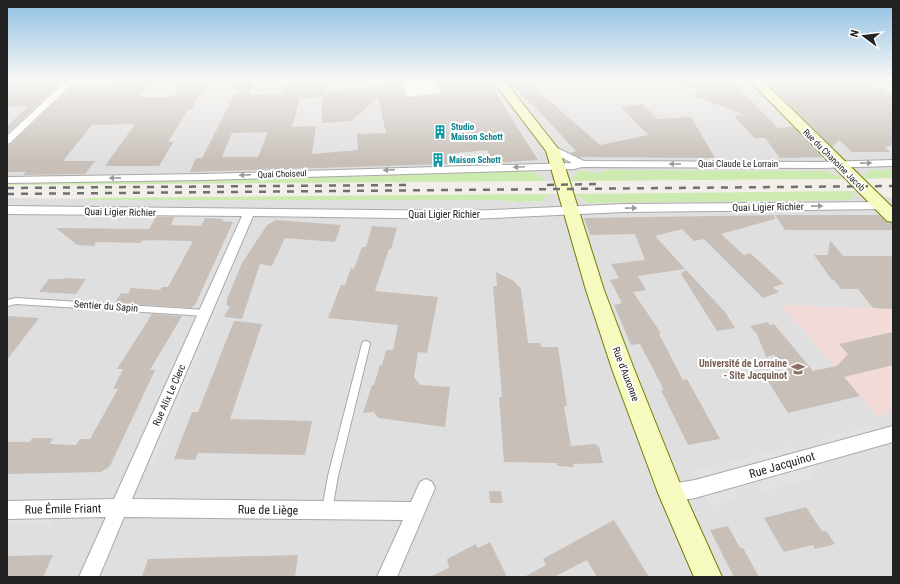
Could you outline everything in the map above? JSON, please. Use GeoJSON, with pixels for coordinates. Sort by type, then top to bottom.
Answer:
{"type":"FeatureCollection","features":[{"type":"Feature","properties":{"kind":"main road","name":"Rue d'Auxonne"},"geometry":{"type":"LineString","coordinates":[[519,107],[551,148],[558,166],[570,211],[600,305],[671,493],[708,577]]}},
{"type":"Feature","properties":{"kind":"main road","name":"Rue du Chanoine Jacob"},"geometry":{"type":"LineString","coordinates":[[783,107],[893,218]]}},
{"type":"Feature","properties":{"kind":"street"},"geometry":{"type":"LineString","coordinates":[[7,141],[43,107]]}},
{"type":"Feature","properties":{"kind":"street","name":"Quai Claude Le Lorrain"},"geometry":{"type":"LineString","coordinates":[[551,148],[582,164]]}},
{"type":"Feature","properties":{"kind":"street","name":"Quai Claude Le Lorrain"},"geometry":{"type":"LineString","coordinates":[[558,166],[574,166],[582,164],[893,163]]}},
{"type":"Feature","properties":{"kind":"street","name":"Quai Choiseul"},"geometry":{"type":"LineString","coordinates":[[7,180],[203,177],[558,166]]}},
{"type":"Feature","properties":{"kind":"street","name":"Quai Ligier Richier"},"geometry":{"type":"LineString","coordinates":[[7,210],[470,215],[624,208],[881,206]]}},
{"type":"Feature","properties":{"kind":"street","name":"Rue Alix Le Clerc"},"geometry":{"type":"LineString","coordinates":[[89,577],[249,213]]}},
{"type":"Feature","properties":{"kind":"street","name":"Rue Jacquinot"},"geometry":{"type":"LineString","coordinates":[[671,493],[695,489],[893,434]]}},
{"type":"Feature","properties":{"kind":"street"},"geometry":{"type":"LineString","coordinates":[[387,577],[426,488]]}},
{"type":"Feature","properties":{"kind":"street","name":"Rue Émile Friant"},"geometry":{"type":"LineString","coordinates":[[7,510],[119,508]]}},
{"type":"Feature","properties":{"kind":"street","name":"Rue de Liège"},"geometry":{"type":"LineString","coordinates":[[119,508],[416,511]]}},
{"type":"Feature","properties":{"kind":"lane","name":"Sentier du Sapin"},"geometry":{"type":"LineString","coordinates":[[7,303],[16,301],[206,313]]}},
{"type":"Feature","properties":{"kind":"lane"},"geometry":{"type":"LineString","coordinates":[[327,510],[366,344]]}},
{"type":"Feature","properties":{"kind":"shaded area"},"geometry":{"type":"Polygon","coordinates":[[[7,107],[893,107],[893,170],[868,170],[864,179],[843,179],[827,171],[605,170],[600,173],[580,170],[570,181],[547,181],[530,170],[7,183],[7,107]]]}},
{"type":"Feature","properties":{"kind":"shaded area"},"geometry":{"type":"Polygon","coordinates":[[[405,107],[431,107],[412,117],[405,107]]]}},
{"type":"Feature","properties":{"kind":"shaded area"},"geometry":{"type":"Polygon","coordinates":[[[487,150],[493,162],[458,163],[454,154],[487,150]]]}},
{"type":"Feature","properties":{"kind":"shaded area"},"geometry":{"type":"Polygon","coordinates":[[[875,190],[883,196],[893,198],[893,577],[7,577],[7,198],[192,200],[496,200],[516,202],[542,201],[550,194],[573,194],[588,203],[853,198],[854,191],[875,190]]]}},
{"type":"Feature","properties":{"kind":"shaded area"},"geometry":{"type":"Polygon","coordinates":[[[846,202],[850,204],[590,207],[593,204],[846,202]]]}},
{"type":"Feature","properties":{"kind":"shaded area"},"geometry":{"type":"Polygon","coordinates":[[[230,270],[234,270],[153,464],[147,464],[230,270]]]}},
{"type":"Feature","properties":{"kind":"shaded area"},"geometry":{"type":"Polygon","coordinates":[[[781,305],[893,309],[893,412],[878,416],[781,305]]]}},
{"type":"Feature","properties":{"kind":"shaded area"},"geometry":{"type":"Polygon","coordinates":[[[866,427],[870,431],[830,442],[826,437],[866,427]]]}},
{"type":"Feature","properties":{"kind":"shaded area"},"geometry":{"type":"Polygon","coordinates":[[[794,445],[797,451],[731,468],[728,462],[794,445]]]}},
{"type":"Feature","properties":{"kind":"shaded area"},"geometry":{"type":"Polygon","coordinates":[[[724,463],[728,469],[698,478],[695,471],[724,463]]]}},
{"type":"Feature","properties":{"kind":"shaded area"},"geometry":{"type":"Polygon","coordinates":[[[814,463],[814,478],[759,493],[761,477],[814,463]]]}},
{"type":"Feature","properties":{"kind":"shaded area"},"geometry":{"type":"Polygon","coordinates":[[[732,484],[740,498],[711,507],[703,493],[732,484]]]}},
{"type":"Feature","properties":{"kind":"shaded area"},"geometry":{"type":"Polygon","coordinates":[[[54,519],[51,526],[7,526],[7,520],[54,519]]]}},
{"type":"Feature","properties":{"kind":"green space"},"geometry":{"type":"Polygon","coordinates":[[[530,170],[547,181],[7,185],[7,183],[530,170]]]}},
{"type":"Feature","properties":{"kind":"green space"},"geometry":{"type":"Polygon","coordinates":[[[580,170],[600,173],[605,170],[827,171],[843,179],[570,181],[580,170]]]}},
{"type":"Feature","properties":{"kind":"green space"},"geometry":{"type":"Polygon","coordinates":[[[868,170],[893,170],[893,178],[864,179],[868,170]]]}},
{"type":"Feature","properties":{"kind":"green space"},"geometry":{"type":"Polygon","coordinates":[[[854,191],[853,198],[845,200],[588,203],[573,194],[854,191]]]}},
{"type":"Feature","properties":{"kind":"green space"},"geometry":{"type":"Polygon","coordinates":[[[550,194],[542,201],[516,202],[496,200],[86,200],[88,198],[550,194]]]}},
{"type":"Feature","properties":{"kind":"building"},"geometry":{"type":"Polygon","coordinates":[[[27,107],[35,107],[7,134],[7,127],[27,107]]]}},
{"type":"Feature","properties":{"kind":"building"},"geometry":{"type":"Polygon","coordinates":[[[50,107],[193,107],[191,110],[188,110],[168,142],[174,141],[159,166],[105,166],[135,124],[92,125],[63,161],[95,161],[85,174],[23,175],[26,172],[7,172],[7,145],[11,144],[50,107]]]}},
{"type":"Feature","properties":{"kind":"building"},"geometry":{"type":"Polygon","coordinates":[[[228,107],[297,107],[292,127],[316,126],[312,154],[358,150],[357,134],[386,133],[380,107],[505,107],[538,160],[494,163],[487,150],[447,154],[448,164],[190,172],[196,158],[202,158],[228,107]],[[268,132],[232,133],[222,157],[258,157],[268,132]]]}},
{"type":"Feature","properties":{"kind":"building"},"geometry":{"type":"Polygon","coordinates":[[[322,107],[366,107],[351,121],[322,123],[322,107]]]}},
{"type":"Feature","properties":{"kind":"building"},"geometry":{"type":"Polygon","coordinates":[[[535,107],[557,107],[600,145],[648,135],[621,107],[645,107],[658,119],[691,117],[715,158],[579,157],[570,153],[576,151],[535,107]]]}},
{"type":"Feature","properties":{"kind":"building"},"geometry":{"type":"Polygon","coordinates":[[[725,107],[758,107],[778,128],[793,127],[822,157],[780,158],[765,138],[754,138],[734,116],[745,115],[725,107]]]}},
{"type":"Feature","properties":{"kind":"building"},"geometry":{"type":"Polygon","coordinates":[[[792,107],[893,107],[893,145],[885,147],[890,152],[852,152],[839,140],[832,147],[792,107]]]}},
{"type":"Feature","properties":{"kind":"building"},"geometry":{"type":"Polygon","coordinates":[[[774,215],[775,219],[721,234],[744,255],[750,253],[784,284],[773,287],[779,292],[763,298],[704,239],[694,241],[682,229],[655,236],[685,269],[638,276],[646,290],[633,292],[661,333],[659,334],[683,380],[687,379],[720,439],[688,445],[661,390],[664,390],[640,344],[631,345],[614,305],[622,303],[610,280],[619,278],[611,264],[645,260],[635,234],[590,235],[584,218],[774,215]]]}},
{"type":"Feature","properties":{"kind":"building"},"geometry":{"type":"Polygon","coordinates":[[[775,215],[879,215],[886,222],[893,223],[893,230],[785,230],[775,215]]]}},
{"type":"Feature","properties":{"kind":"building"},"geometry":{"type":"Polygon","coordinates":[[[156,217],[174,217],[171,225],[201,226],[205,218],[223,219],[222,221],[233,222],[195,305],[191,308],[115,303],[121,293],[128,294],[131,288],[160,290],[162,287],[168,287],[193,241],[142,240],[141,243],[96,242],[94,246],[77,245],[56,228],[149,229],[156,217]]]}},
{"type":"Feature","properties":{"kind":"building"},"geometry":{"type":"Polygon","coordinates":[[[276,220],[341,225],[335,242],[285,238],[272,266],[260,264],[242,319],[224,317],[230,306],[227,306],[227,299],[242,263],[267,225],[276,220]]]}},
{"type":"Feature","properties":{"kind":"building"},"geometry":{"type":"Polygon","coordinates":[[[372,226],[397,228],[391,249],[389,249],[375,291],[438,297],[427,353],[418,352],[414,377],[420,385],[450,387],[445,427],[378,418],[374,412],[363,413],[372,385],[374,385],[380,365],[382,365],[386,350],[393,350],[398,325],[328,318],[341,285],[345,285],[351,268],[354,269],[362,247],[366,247],[372,226]]]}},
{"type":"Feature","properties":{"kind":"building"},"geometry":{"type":"Polygon","coordinates":[[[830,240],[843,256],[893,256],[893,309],[873,308],[858,289],[841,289],[834,280],[832,280],[814,255],[828,255],[830,240]]]}},
{"type":"Feature","properties":{"kind":"building"},"geometry":{"type":"Polygon","coordinates":[[[686,270],[725,312],[735,328],[717,331],[681,274],[686,270]]]}},
{"type":"Feature","properties":{"kind":"building"},"geometry":{"type":"Polygon","coordinates":[[[496,272],[514,281],[521,289],[528,343],[540,343],[541,347],[558,347],[567,406],[564,406],[571,446],[595,444],[599,447],[603,463],[573,464],[574,467],[557,466],[557,463],[504,462],[499,397],[502,397],[493,286],[497,286],[496,272]]]}},
{"type":"Feature","properties":{"kind":"building"},"geometry":{"type":"Polygon","coordinates":[[[49,279],[86,279],[76,294],[39,292],[49,279]]]}},
{"type":"Feature","properties":{"kind":"building"},"geometry":{"type":"Polygon","coordinates":[[[152,314],[182,316],[150,370],[155,370],[110,466],[101,472],[7,474],[7,442],[30,442],[32,438],[53,438],[50,444],[76,445],[80,439],[90,439],[118,389],[113,389],[123,369],[117,369],[152,314]]]}},
{"type":"Feature","properties":{"kind":"building"},"geometry":{"type":"Polygon","coordinates":[[[7,316],[39,318],[7,360],[7,316]]]}},
{"type":"Feature","properties":{"kind":"building"},"geometry":{"type":"Polygon","coordinates":[[[234,321],[262,324],[230,419],[312,421],[305,455],[198,453],[195,460],[174,459],[192,412],[198,412],[234,321]]]}},
{"type":"Feature","properties":{"kind":"building","name":"Université de Lorraine - Site Jacquinot"},"geometry":{"type":"Polygon","coordinates":[[[767,322],[770,325],[774,324],[813,371],[837,366],[848,354],[839,344],[893,332],[893,365],[844,377],[860,396],[788,413],[768,381],[791,376],[774,355],[766,357],[757,334],[750,326],[767,322]]]}},
{"type":"Feature","properties":{"kind":"building"},"geometry":{"type":"Polygon","coordinates":[[[489,491],[501,491],[503,503],[490,503],[489,491]]]}},
{"type":"Feature","properties":{"kind":"building"},"geometry":{"type":"Polygon","coordinates":[[[806,507],[822,531],[826,531],[835,544],[815,549],[813,545],[784,552],[764,518],[806,507]]]}},
{"type":"Feature","properties":{"kind":"building"},"geometry":{"type":"Polygon","coordinates":[[[614,520],[649,577],[597,577],[587,560],[554,577],[524,577],[546,565],[543,559],[614,520]]]}},
{"type":"Feature","properties":{"kind":"building"},"geometry":{"type":"Polygon","coordinates":[[[728,526],[740,548],[743,548],[759,577],[734,577],[710,530],[728,526]]]}},
{"type":"Feature","properties":{"kind":"building"},"geometry":{"type":"Polygon","coordinates":[[[490,542],[507,577],[429,577],[449,568],[447,559],[476,544],[478,548],[490,542]]]}},
{"type":"Feature","properties":{"kind":"building"},"geometry":{"type":"Polygon","coordinates":[[[53,555],[43,577],[7,577],[7,556],[53,555]]]}},
{"type":"Feature","properties":{"kind":"building"},"geometry":{"type":"Polygon","coordinates":[[[298,555],[295,577],[142,577],[148,559],[298,555]]]}},
{"type":"Feature","properties":{"kind":"railway"},"geometry":{"type":"LineString","coordinates":[[547,185],[599,184]]}},
{"type":"Feature","properties":{"kind":"railway"},"geometry":{"type":"LineString","coordinates":[[7,188],[409,185]]}},
{"type":"Feature","properties":{"kind":"railway"},"geometry":{"type":"LineString","coordinates":[[7,194],[893,186]]}},
{"type":"Feature","properties":{"kind":"place","name":"Studio Maison Schott"},"geometry":{"type":"Point","coordinates":[440,132]}},
{"type":"Feature","properties":{"kind":"place","name":"Maison Schott"},"geometry":{"type":"Point","coordinates":[438,160]}},
{"type":"Feature","properties":{"kind":"place","name":"Université de Lorraine - Site Jacquinot"},"geometry":{"type":"Point","coordinates":[798,369]}}]}
